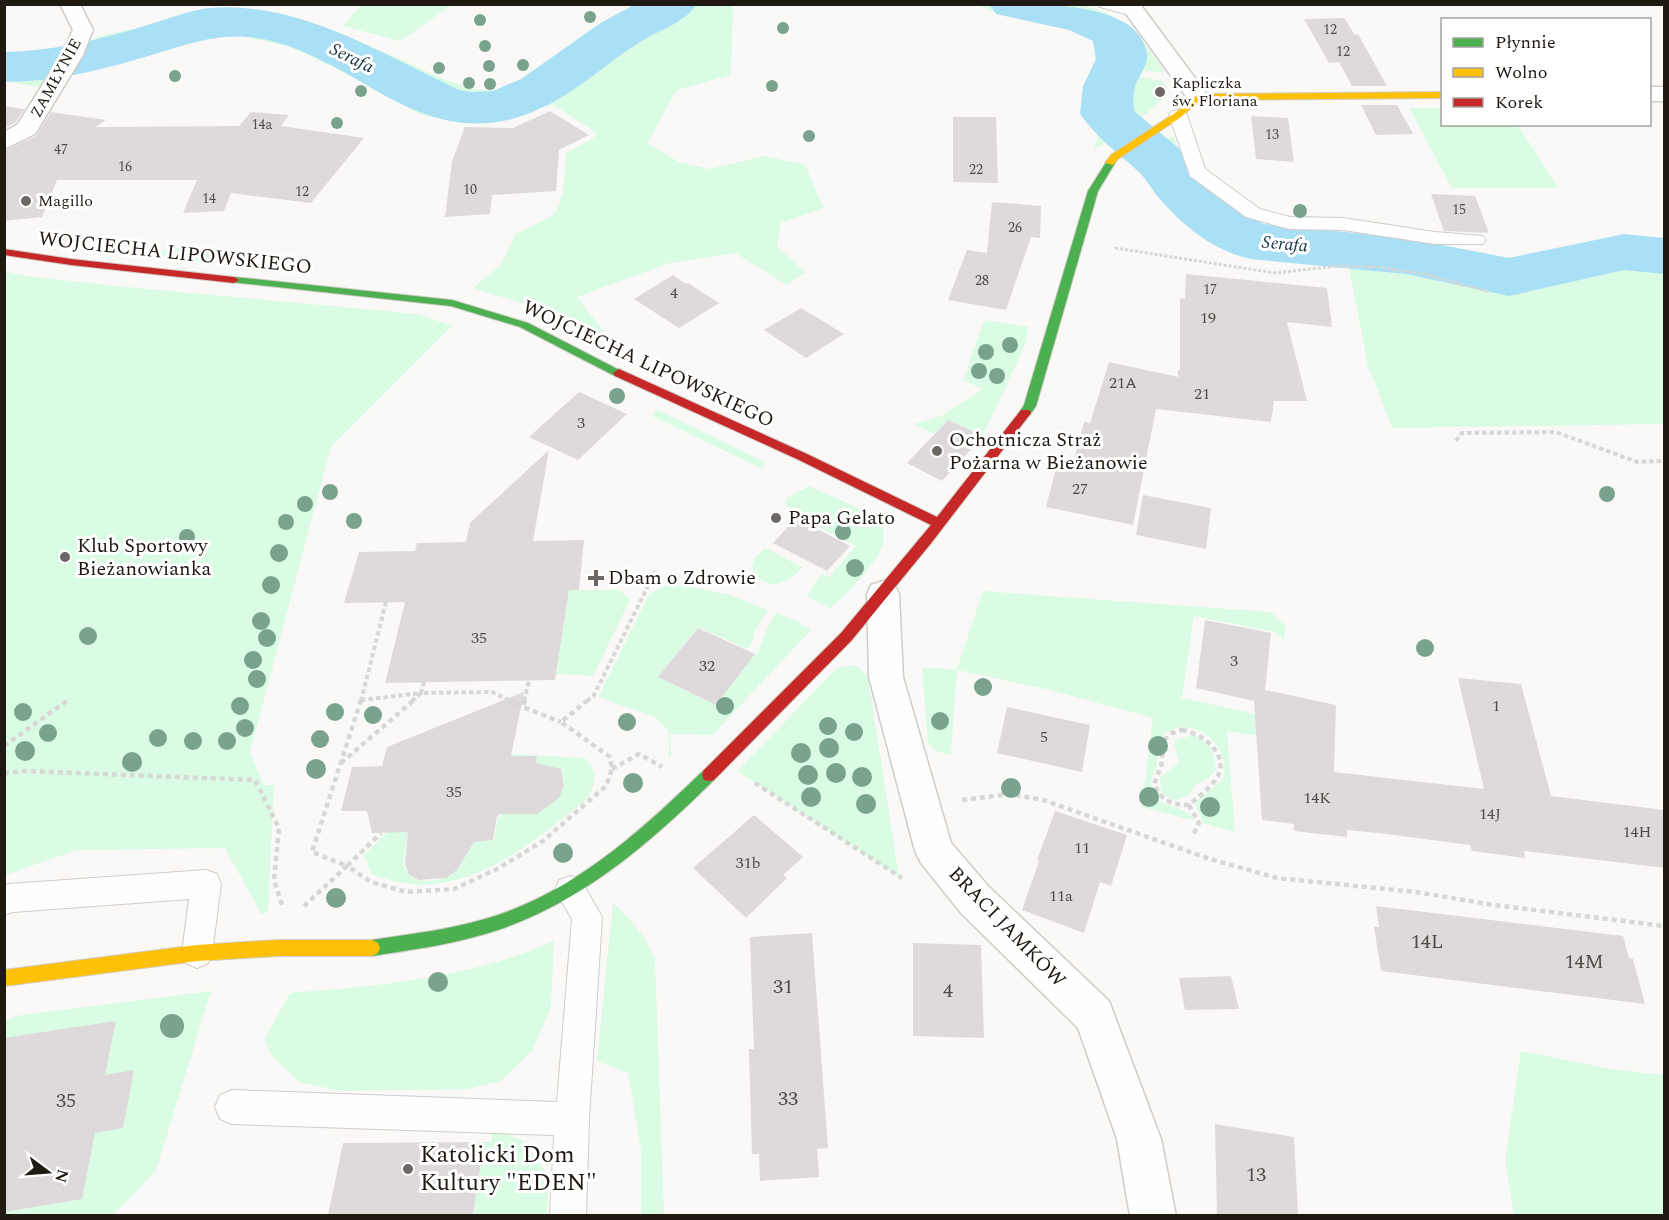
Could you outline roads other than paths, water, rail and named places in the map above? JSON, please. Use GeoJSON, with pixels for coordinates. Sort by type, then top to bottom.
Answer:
{"type":"FeatureCollection","features":[{"type":"Feature","properties":{"kind":"street","name":"ZAMŁYNIE"},"geometry":{"type":"LineString","coordinates":[[4,142],[27,129],[67,63],[83,30],[70,4]]}},
{"type":"Feature","properties":{"kind":"street"},"geometry":{"type":"LineString","coordinates":[[1131,8],[1198,97]]}},
{"type":"Feature","properties":{"kind":"street"},"geometry":{"type":"LineString","coordinates":[[4,978],[197,953],[278,948],[371,948],[444,936],[500,922],[538,907],[570,890],[623,854],[670,814],[846,637],[883,594],[1030,406],[1093,191],[1114,157],[1178,115],[1198,97],[1441,95]]}},
{"type":"Feature","properties":{"kind":"street","name":"WOJCIECHA LIPOWSKIEGO"},"geometry":{"type":"LineString","coordinates":[[4,252],[71,262],[452,303],[524,325],[568,349],[803,457],[939,523]]}},
{"type":"Feature","properties":{"kind":"street","name":"BRACI JAMKÓW"},"geometry":{"type":"LineString","coordinates":[[883,594],[886,677],[934,851],[975,900],[1094,1015],[1139,1139],[1153,1215]]}},
{"type":"Feature","properties":{"kind":"lane"},"geometry":{"type":"LineString","coordinates":[[1106,4],[1131,8]]}},
{"type":"Feature","properties":{"kind":"lane"},"geometry":{"type":"LineString","coordinates":[[1178,115],[1197,172],[1252,213],[1289,223],[1343,224],[1435,238],[1476,240]]}},
{"type":"Feature","properties":{"kind":"lane"},"geometry":{"type":"LineString","coordinates":[[4,901],[9,898],[206,884],[197,953]]}},
{"type":"Feature","properties":{"kind":"lane"},"geometry":{"type":"LineString","coordinates":[[568,1215],[572,1119],[587,917],[570,890]]}},
{"type":"Feature","properties":{"kind":"lane"},"geometry":{"type":"LineString","coordinates":[[232,1107],[572,1119]]}},
{"type":"Feature","properties":{"kind":"waterway","name":"Serafa"},"geometry":{"type":"LineString","coordinates":[[4,67],[44,65],[82,58],[203,24],[249,22],[279,27],[307,36],[363,61],[444,103],[471,108],[495,107],[518,101],[539,90],[620,33],[673,4]]}},
{"type":"Feature","properties":{"kind":"waterway","name":"Serafa"},"geometry":{"type":"LineString","coordinates":[[1013,4],[1080,17],[1111,30],[1120,41],[1122,59],[1108,91],[1107,114],[1118,127],[1161,162],[1179,186],[1220,224],[1250,241],[1406,256],[1509,277],[1624,252],[1664,256]]}},
{"type":"Feature","properties":{"kind":"place","name":"Kapliczka św. Floriana"},"geometry":{"type":"Point","coordinates":[1160,92]}},
{"type":"Feature","properties":{"kind":"place","name":"Magillo"},"geometry":{"type":"Point","coordinates":[26,201]}},
{"type":"Feature","properties":{"kind":"place","name":"Ochotnicza Straż Pożarna w Bieżanowie"},"geometry":{"type":"Point","coordinates":[937,451]}},
{"type":"Feature","properties":{"kind":"place","name":"Papa Gelato"},"geometry":{"type":"Point","coordinates":[776,518]}},
{"type":"Feature","properties":{"kind":"place","name":"Klub Sportowy Bieżanowianka"},"geometry":{"type":"Point","coordinates":[65,557]}},
{"type":"Feature","properties":{"kind":"place","name":"Dbam o Zdrowie"},"geometry":{"type":"Point","coordinates":[596,578]}},
{"type":"Feature","properties":{"kind":"place","name":"Katolicki Dom Kultury \"EDEN\""},"geometry":{"type":"Point","coordinates":[408,1169]}}]}
